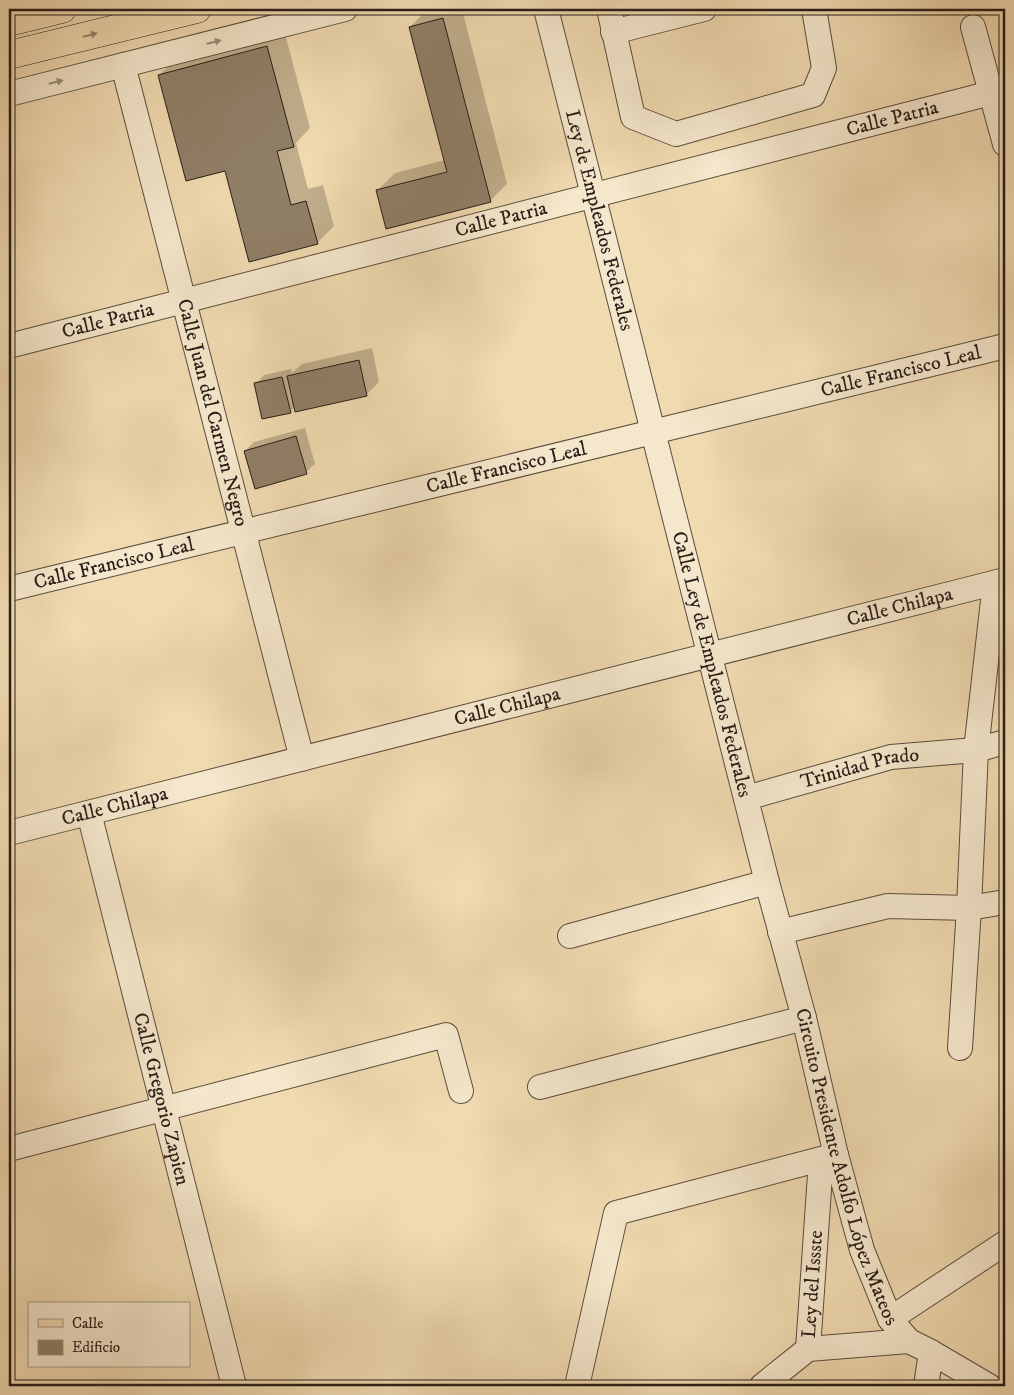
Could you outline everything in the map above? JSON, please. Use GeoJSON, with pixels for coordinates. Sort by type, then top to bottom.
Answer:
{"type":"FeatureCollection","features":[{"type":"Feature","properties":{"kind":"main road"},"geometry":{"type":"LineString","coordinates":[[9,22],[62,9]]}},
{"type":"Feature","properties":{"kind":"main road"},"geometry":{"type":"LineString","coordinates":[[9,55],[197,9]]}},
{"type":"Feature","properties":{"kind":"street"},"geometry":{"type":"LineString","coordinates":[[9,94],[345,9]]}},
{"type":"Feature","properties":{"kind":"street","name":"Ley de Empleados Federales"},"geometry":{"type":"LineString","coordinates":[[546,9],[654,432]]}},
{"type":"Feature","properties":{"kind":"street"},"geometry":{"type":"LineString","coordinates":[[608,9],[633,117],[676,134],[813,95],[824,68],[814,9]]}},
{"type":"Feature","properties":{"kind":"street"},"geometry":{"type":"LineString","coordinates":[[613,32],[704,9]]}},
{"type":"Feature","properties":{"kind":"street"},"geometry":{"type":"LineString","coordinates":[[973,27],[1005,144]]}},
{"type":"Feature","properties":{"kind":"street","name":"Calle Juan del Carmen Negro"},"geometry":{"type":"LineString","coordinates":[[123,65],[302,759]]}},
{"type":"Feature","properties":{"kind":"street","name":"Calle Patria"},"geometry":{"type":"LineString","coordinates":[[9,346],[991,93]]}},
{"type":"Feature","properties":{"kind":"street","name":"Calle Francisco Leal"},"geometry":{"type":"LineString","coordinates":[[9,588],[1005,346]]}},
{"type":"Feature","properties":{"kind":"street","name":"Calle Ley de Empleados Federales"},"geometry":{"type":"LineString","coordinates":[[654,432],[768,889]]}},
{"type":"Feature","properties":{"kind":"street"},"geometry":{"type":"LineString","coordinates":[[960,1048],[976,750],[1000,582]]}},
{"type":"Feature","properties":{"kind":"street","name":"Calle Chilapa"},"geometry":{"type":"LineString","coordinates":[[9,833],[1000,582]]}},
{"type":"Feature","properties":{"kind":"street","name":"Trinidad Prado"},"geometry":{"type":"LineString","coordinates":[[746,798],[891,757],[976,750],[1005,742]]}},
{"type":"Feature","properties":{"kind":"street","name":"Calle Gregorio Zapien"},"geometry":{"type":"LineString","coordinates":[[89,813],[234,1386]]}},
{"type":"Feature","properties":{"kind":"street"},"geometry":{"type":"LineString","coordinates":[[570,936],[768,889]]}},
{"type":"Feature","properties":{"kind":"street","name":"Circuito Presidente Adolfo López Mateos"},"geometry":{"type":"LineString","coordinates":[[768,889],[804,1018],[829,1158],[862,1250],[890,1319],[909,1341],[989,1386]]}},
{"type":"Feature","properties":{"kind":"street"},"geometry":{"type":"LineString","coordinates":[[780,932],[888,906],[969,908],[1005,902]]}},
{"type":"Feature","properties":{"kind":"street"},"geometry":{"type":"LineString","coordinates":[[540,1087],[804,1018]]}},
{"type":"Feature","properties":{"kind":"street"},"geometry":{"type":"LineString","coordinates":[[9,1149],[446,1035],[461,1091]]}},
{"type":"Feature","properties":{"kind":"street"},"geometry":{"type":"LineString","coordinates":[[577,1386],[616,1213],[829,1158]]}},
{"type":"Feature","properties":{"kind":"street","name":"Ley del Issste"},"geometry":{"type":"LineString","coordinates":[[762,1386],[808,1350],[829,1158]]}},
{"type":"Feature","properties":{"kind":"street"},"geometry":{"type":"LineString","coordinates":[[890,1319],[1005,1243]]}},
{"type":"Feature","properties":{"kind":"street"},"geometry":{"type":"LineString","coordinates":[[808,1350],[909,1341]]}},
{"type":"Feature","properties":{"kind":"street"},"geometry":{"type":"LineString","coordinates":[[926,1386],[931,1352]]}},
{"type":"Feature","properties":{"kind":"building"},"geometry":{"type":"Polygon","coordinates":[[[443,18],[491,202],[386,229],[376,190],[447,172],[409,27],[443,18]]]}},
{"type":"Feature","properties":{"kind":"building"},"geometry":{"type":"Polygon","coordinates":[[[267,46],[294,147],[277,151],[291,205],[306,201],[318,244],[249,262],[225,171],[186,181],[158,75],[267,46]]]}},
{"type":"Feature","properties":{"kind":"building"},"geometry":{"type":"Polygon","coordinates":[[[359,360],[367,396],[295,412],[287,376],[359,360]]]}},
{"type":"Feature","properties":{"kind":"building"},"geometry":{"type":"Polygon","coordinates":[[[282,377],[291,413],[262,419],[254,383],[282,377]]]}},
{"type":"Feature","properties":{"kind":"building"},"geometry":{"type":"Polygon","coordinates":[[[296,436],[307,474],[255,489],[244,451],[296,436]]]}}]}
